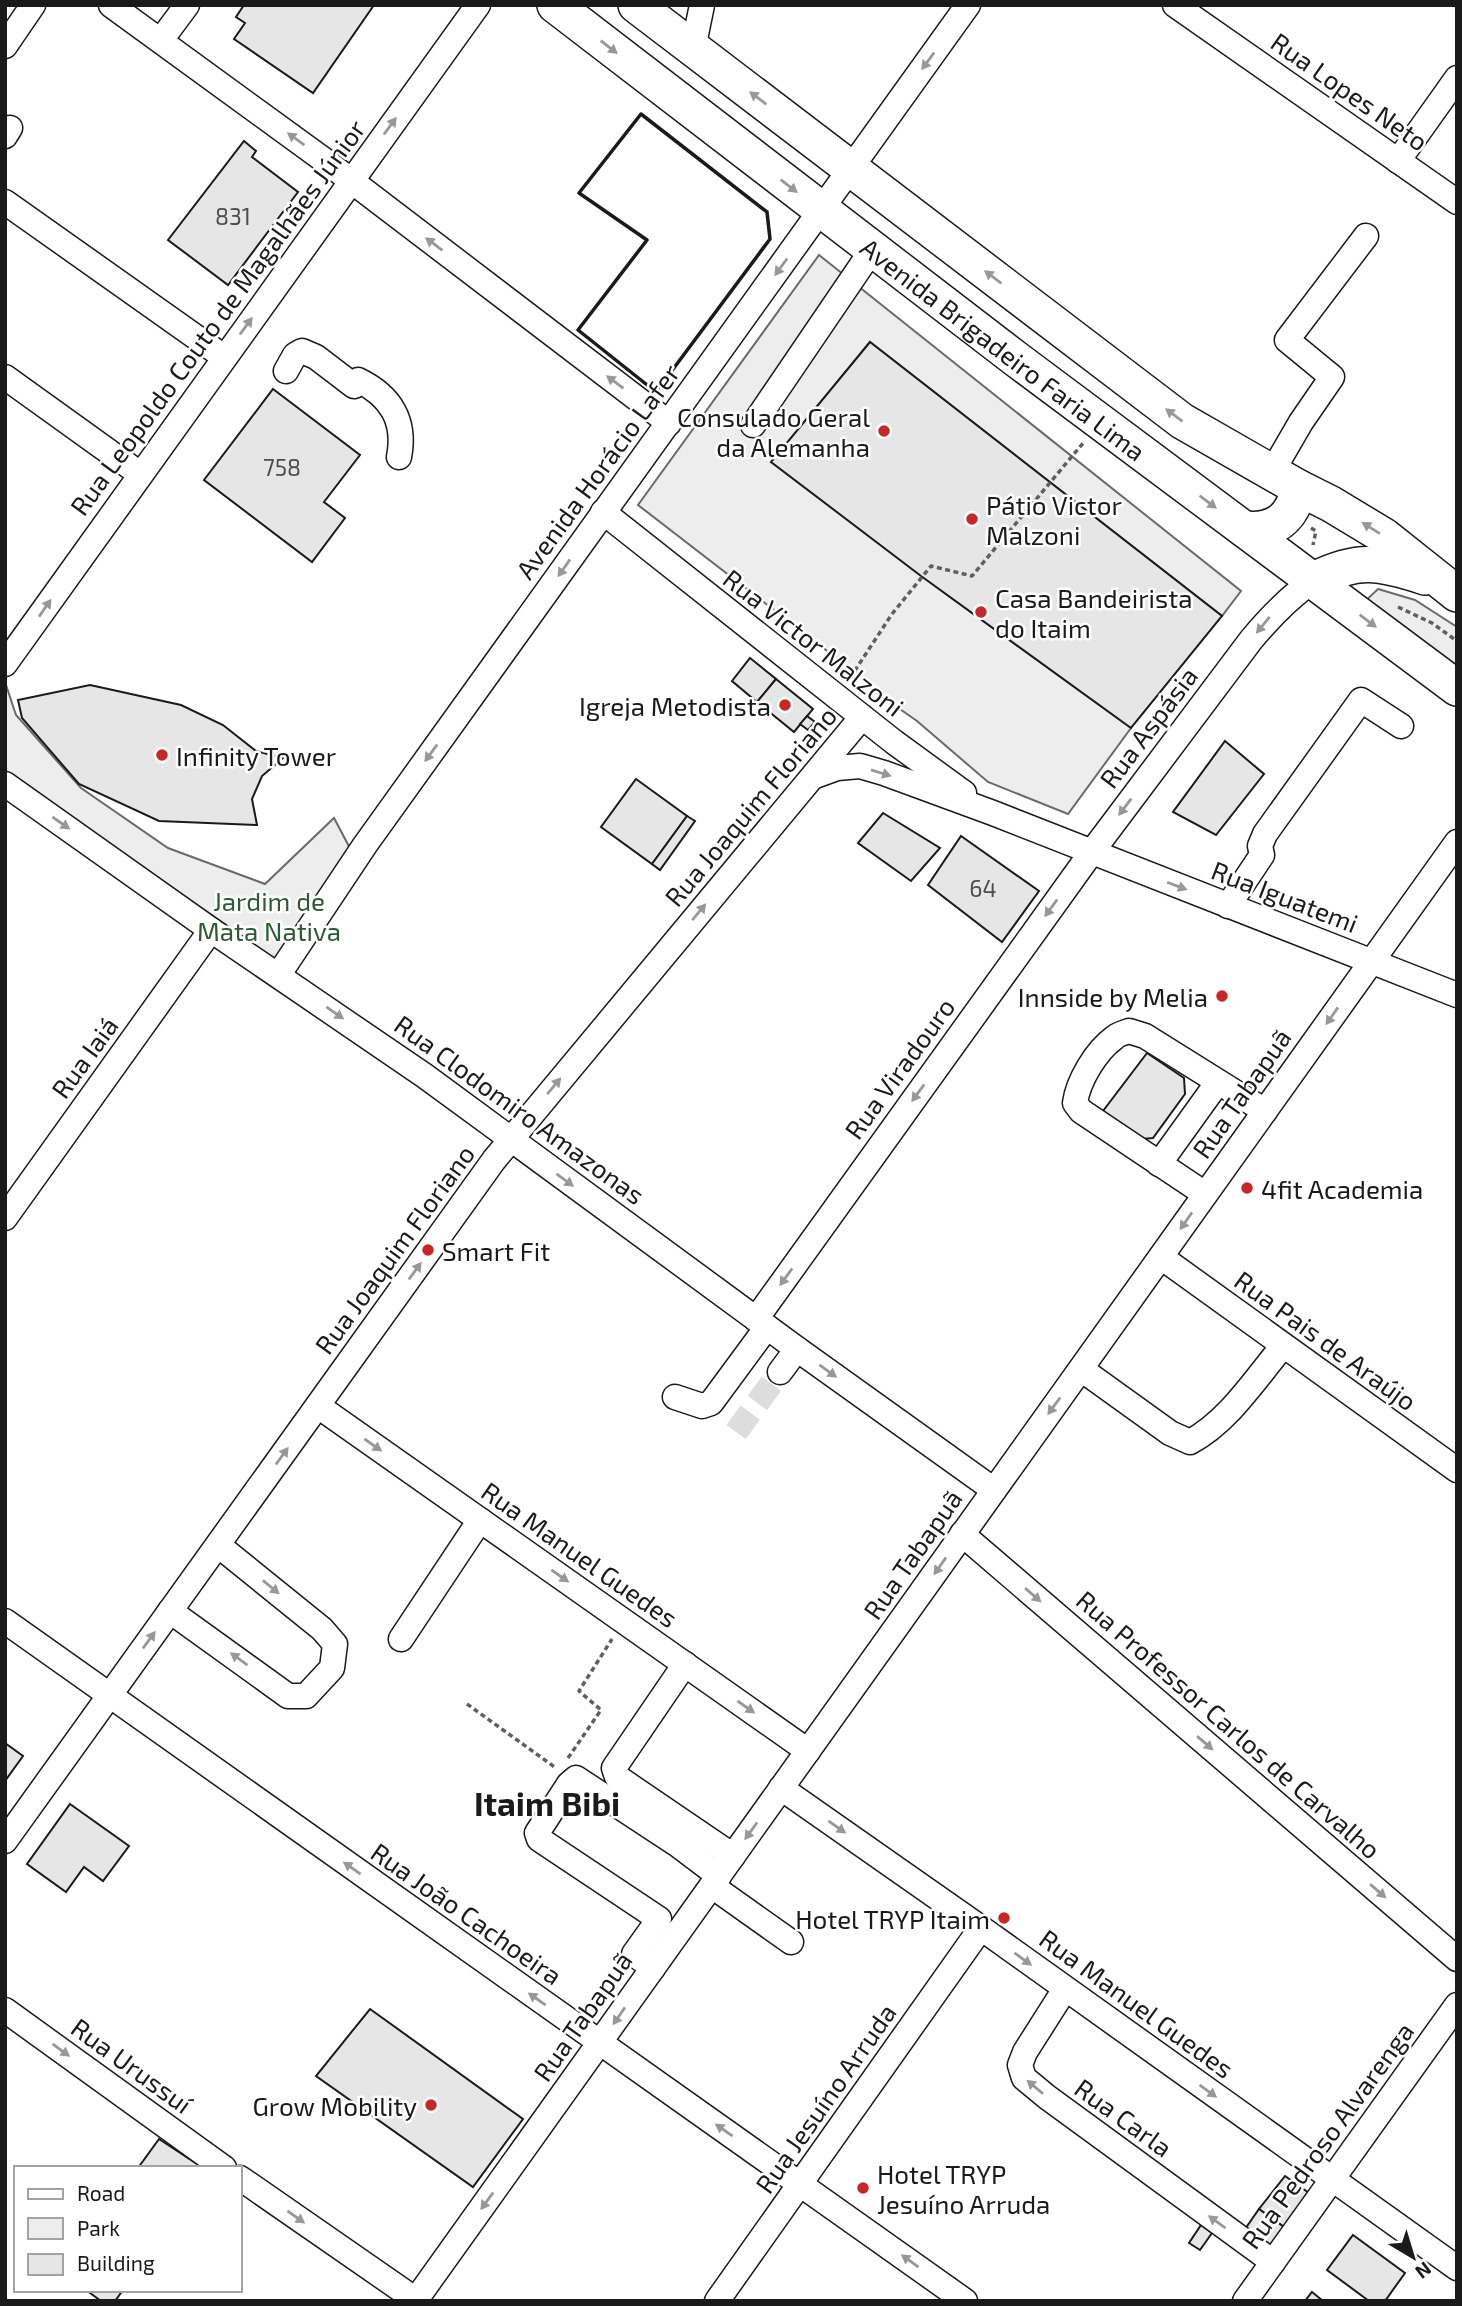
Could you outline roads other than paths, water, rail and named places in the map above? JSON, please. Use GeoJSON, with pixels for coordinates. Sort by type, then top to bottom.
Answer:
{"type":"FeatureCollection","features":[{"type":"Feature","properties":{"kind":"highway","name":"Avenida Brigadeiro Faria Lima"},"geometry":{"type":"LineString","coordinates":[[555,5],[872,250],[1457,688]]}},
{"type":"Feature","properties":{"kind":"highway","name":"Avenida Brigadeiro Faria Lima"},"geometry":{"type":"LineString","coordinates":[[636,5],[1182,421],[1384,536],[1451,589]]}},
{"type":"Feature","properties":{"kind":"highway"},"geometry":{"type":"LineString","coordinates":[[1244,529],[1268,528],[1289,514],[1296,502],[1285,480]]}},
{"type":"Feature","properties":{"kind":"highway"},"geometry":{"type":"LineString","coordinates":[[1314,580],[1343,568],[1380,564],[1451,589]]}},
{"type":"Feature","properties":{"kind":"street"},"geometry":{"type":"LineString","coordinates":[[5,46],[33,5]]}},
{"type":"Feature","properties":{"kind":"street"},"geometry":{"type":"LineString","coordinates":[[111,5],[350,181],[669,423]]}},
{"type":"Feature","properties":{"kind":"street"},"geometry":{"type":"LineString","coordinates":[[161,40],[187,5]]}},
{"type":"Feature","properties":{"kind":"street","name":"Rua Leopoldo Couto de Magalhães Júnior"},"geometry":{"type":"LineString","coordinates":[[5,664],[478,5]]}},
{"type":"Feature","properties":{"kind":"street"},"geometry":{"type":"LineString","coordinates":[[693,48],[702,5]]}},
{"type":"Feature","properties":{"kind":"street","name":"Avenida Horácio Lafer"},"geometry":{"type":"LineString","coordinates":[[279,974],[365,845],[968,5]]}},
{"type":"Feature","properties":{"kind":"street","name":"Rua Lopes Neto"},"geometry":{"type":"LineString","coordinates":[[1175,5],[1457,202]]}},
{"type":"Feature","properties":{"kind":"street"},"geometry":{"type":"LineString","coordinates":[[1398,161],[1457,78]]}},
{"type":"Feature","properties":{"kind":"street"},"geometry":{"type":"LineString","coordinates":[[5,202],[224,357]]}},
{"type":"Feature","properties":{"kind":"street"},"geometry":{"type":"LineString","coordinates":[[1285,480],[1301,422],[1332,377],[1287,340],[1366,236]]}},
{"type":"Feature","properties":{"kind":"street"},"geometry":{"type":"LineString","coordinates":[[753,425],[872,250]]}},
{"type":"Feature","properties":{"kind":"street"},"geometry":{"type":"LineString","coordinates":[[286,371],[295,355],[302,351],[316,356],[355,386],[358,380],[372,387],[387,401],[399,422],[403,439],[399,457]]}},
{"type":"Feature","properties":{"kind":"street"},"geometry":{"type":"LineString","coordinates":[[5,377],[140,474]]}},
{"type":"Feature","properties":{"kind":"street","name":"Rua Victor Malzoni"},"geometry":{"type":"LineString","coordinates":[[603,512],[837,698],[993,813]]}},
{"type":"Feature","properties":{"kind":"street","name":"Rua Aspásia"},"geometry":{"type":"LineString","coordinates":[[1091,853],[1271,615],[1292,595],[1314,580]]}},
{"type":"Feature","properties":{"kind":"street"},"geometry":{"type":"LineString","coordinates":[[1228,906],[1262,855],[1261,846],[1265,834],[1361,700],[1401,726]]}},
{"type":"Feature","properties":{"kind":"street","name":"Rua Joaquim Floriano"},"geometry":{"type":"LineString","coordinates":[[5,1841],[510,1139],[862,717]]}},
{"type":"Feature","properties":{"kind":"street","name":"Rua Victor Malzoni"},"geometry":{"type":"LineString","coordinates":[[815,776],[837,768],[860,766],[993,813],[1091,853]]}},
{"type":"Feature","properties":{"kind":"street","name":"Rua Clodomiro Amazonas"},"geometry":{"type":"LineString","coordinates":[[5,784],[211,930],[425,1076],[994,1490]]}},
{"type":"Feature","properties":{"kind":"street","name":"Rua Tabapuã"},"geometry":{"type":"LineString","coordinates":[[415,2300],[1457,842]]}},
{"type":"Feature","properties":{"kind":"street","name":"Rua Iguatemi"},"geometry":{"type":"LineString","coordinates":[[1091,853],[1457,995]]}},
{"type":"Feature","properties":{"kind":"street","name":"Rua Viradouro"},"geometry":{"type":"LineString","coordinates":[[675,1397],[702,1406],[711,1403],[762,1323],[1091,853]]}},
{"type":"Feature","properties":{"kind":"street","name":"Rua Iaiá"},"geometry":{"type":"LineString","coordinates":[[5,1218],[211,930]]}},
{"type":"Feature","properties":{"kind":"street"},"geometry":{"type":"LineString","coordinates":[[1206,1194],[1081,1111],[1075,1103],[1076,1093],[1096,1057],[1114,1037],[1129,1031],[1145,1036],[1265,1111]]}},
{"type":"Feature","properties":{"kind":"street"},"geometry":{"type":"LineString","coordinates":[[1159,1164],[1219,1082]]}},
{"type":"Feature","properties":{"kind":"street","name":"Rua Pais de Araújo"},"geometry":{"type":"LineString","coordinates":[[1161,1257],[1457,1470]]}},
{"type":"Feature","properties":{"kind":"street"},"geometry":{"type":"LineString","coordinates":[[1081,1368],[1170,1433],[1190,1443],[1219,1422],[1283,1346]]}},
{"type":"Feature","properties":{"kind":"street"},"geometry":{"type":"LineString","coordinates":[[780,1372],[797,1349]]}},
{"type":"Feature","properties":{"kind":"street","name":"Rua Manuel Guedes"},"geometry":{"type":"LineString","coordinates":[[318,1406],[808,1751]]}},
{"type":"Feature","properties":{"kind":"street"},"geometry":{"type":"LineString","coordinates":[[401,1639],[480,1520]]}},
{"type":"Feature","properties":{"kind":"street","name":"Rua Professor Carlos de Carvalho"},"geometry":{"type":"LineString","coordinates":[[962,1534],[1457,1959]]}},
{"type":"Feature","properties":{"kind":"street"},"geometry":{"type":"LineString","coordinates":[[170,1611],[288,1696],[306,1696],[332,1668],[335,1644],[322,1629],[218,1545]]}},
{"type":"Feature","properties":{"kind":"street","name":"Rua João Cachoeira"},"geometry":{"type":"LineString","coordinates":[[5,1621],[965,2301]]}},
{"type":"Feature","properties":{"kind":"street"},"geometry":{"type":"LineString","coordinates":[[685,1664],[614,1768],[617,1777],[733,1856]]}},
{"type":"Feature","properties":{"kind":"street"},"geometry":{"type":"LineString","coordinates":[[653,1968],[634,1954],[659,1919],[539,1839],[537,1833],[569,1784],[576,1778],[678,1845],[715,1881],[791,1942]]}},
{"type":"Feature","properties":{"kind":"street","name":"Rua Manuel Guedes"},"geometry":{"type":"LineString","coordinates":[[781,1788],[1457,2268]]}},
{"type":"Feature","properties":{"kind":"street","name":"Rua Jesuíno Arruda"},"geometry":{"type":"LineString","coordinates":[[717,2301],[981,1928]]}},
{"type":"Feature","properties":{"kind":"street","name":"Rua Carla"},"geometry":{"type":"LineString","coordinates":[[1065,1989],[1025,2052],[1020,2066],[1024,2078],[1273,2262]]}},
{"type":"Feature","properties":{"kind":"street","name":"Rua Pedroso Alvarenga"},"geometry":{"type":"LineString","coordinates":[[1245,2301],[1457,2005]]}},
{"type":"Feature","properties":{"kind":"street","name":"Rua Urussuí"},"geometry":{"type":"LineString","coordinates":[[5,2010],[221,2166]]}},
{"type":"Feature","properties":{"kind":"street"},"geometry":{"type":"LineString","coordinates":[[242,2179],[415,2300]]}},
{"type":"Feature","properties":{"kind":"tunnel"},"geometry":{"type":"LineString","coordinates":[[736,1432],[780,1372]]}},
{"type":"Feature","properties":{"kind":"place","name":"Consulado Geral da Alemanha"},"geometry":{"type":"Point","coordinates":[884,431]}},
{"type":"Feature","properties":{"kind":"place","name":"Pátio Victor Malzoni"},"geometry":{"type":"Point","coordinates":[972,519]}},
{"type":"Feature","properties":{"kind":"place","name":"Casa Bandeirista do Itaim"},"geometry":{"type":"Point","coordinates":[981,612]}},
{"type":"Feature","properties":{"kind":"place","name":"Igreja Metodista"},"geometry":{"type":"Point","coordinates":[785,705]}},
{"type":"Feature","properties":{"kind":"place","name":"Infinity Tower"},"geometry":{"type":"Point","coordinates":[162,755]}},
{"type":"Feature","properties":{"kind":"place","name":"Innside by Melia"},"geometry":{"type":"Point","coordinates":[1222,996]}},
{"type":"Feature","properties":{"kind":"place","name":"4fit Academia"},"geometry":{"type":"Point","coordinates":[1247,1188]}},
{"type":"Feature","properties":{"kind":"place","name":"Smart Fit"},"geometry":{"type":"Point","coordinates":[428,1250]}},
{"type":"Feature","properties":{"kind":"place","name":"Hotel TRYP Itaim"},"geometry":{"type":"Point","coordinates":[1004,1918]}},
{"type":"Feature","properties":{"kind":"place","name":"Grow Mobility"},"geometry":{"type":"Point","coordinates":[431,2105]}},
{"type":"Feature","properties":{"kind":"place","name":"Hotel TRYP Jesuíno Arruda"},"geometry":{"type":"Point","coordinates":[863,2188]}},
{"type":"Feature","properties":{"kind":"district","name":"Itaim Bibi"},"geometry":{"type":"Point","coordinates":[547,1803]}},
{"type":"Feature","properties":{"kind":"park label","name":"Jardim de Mata Nativa"},"geometry":{"type":"Point","coordinates":[269,915]}}]}
